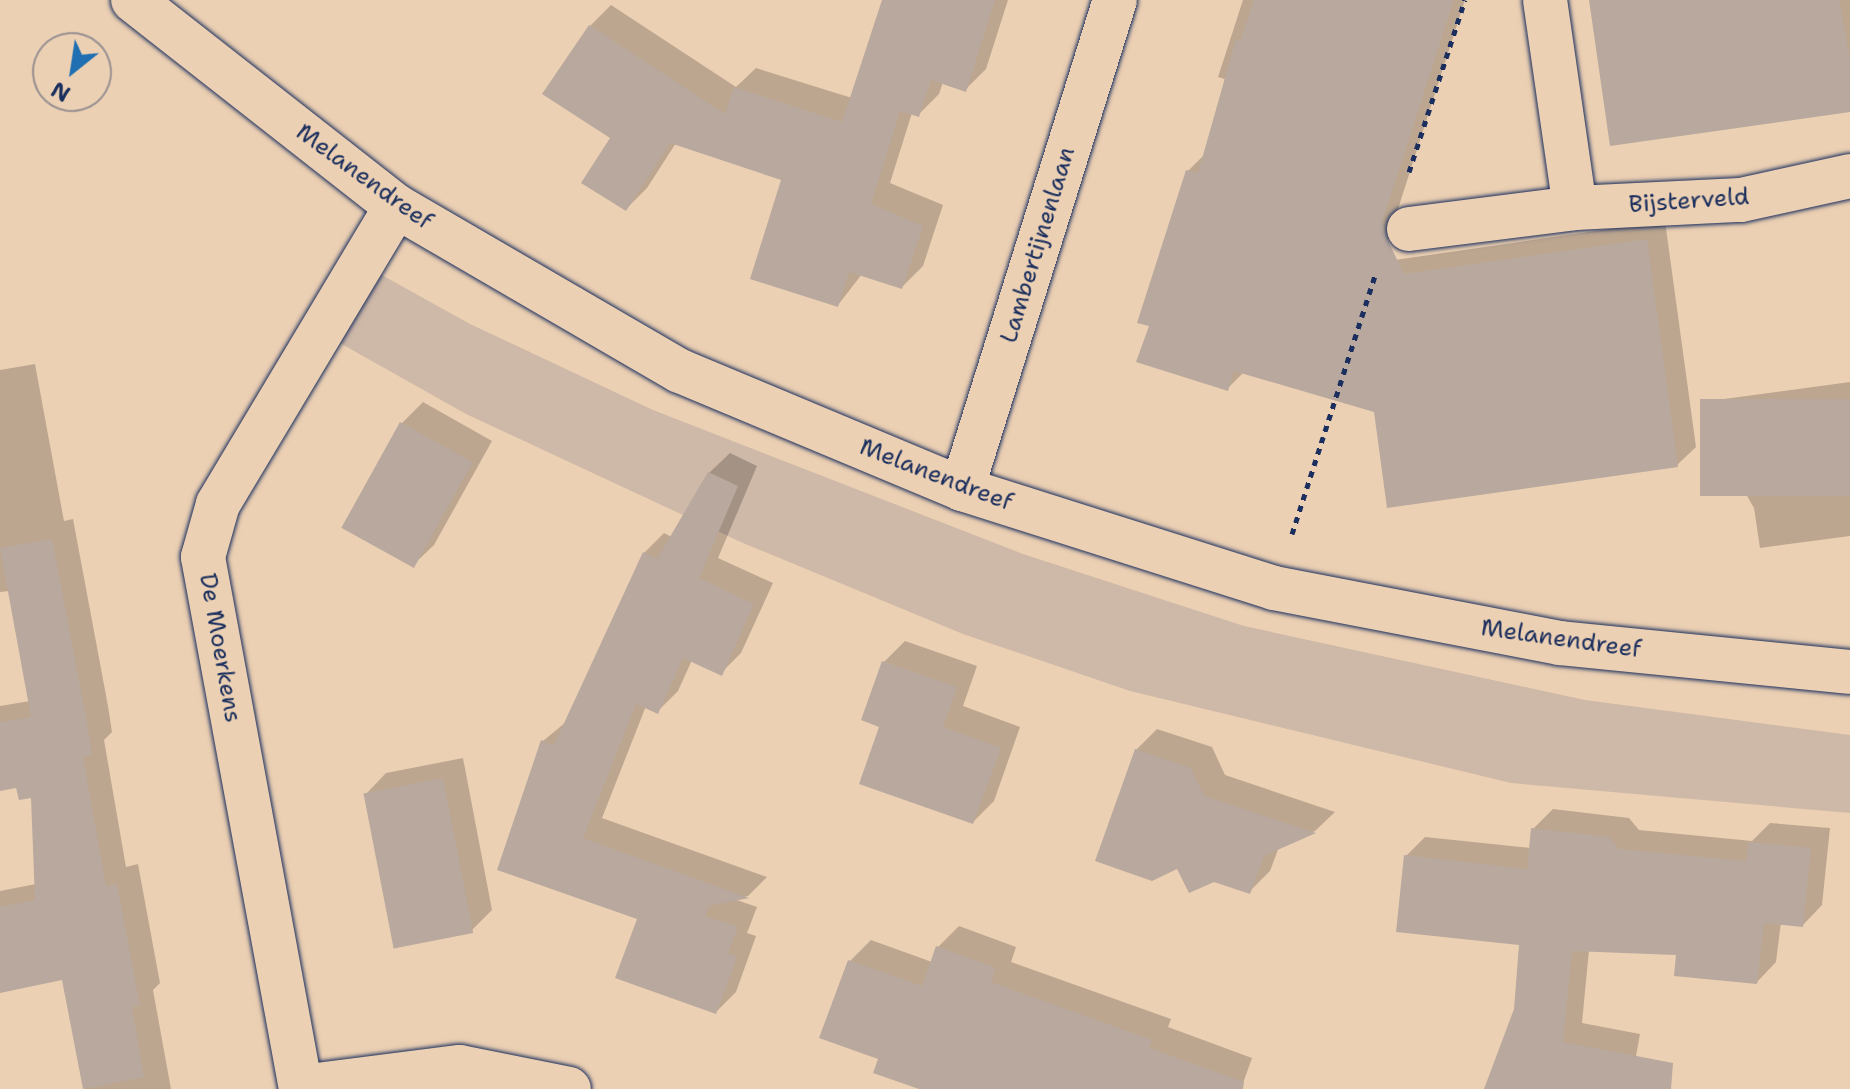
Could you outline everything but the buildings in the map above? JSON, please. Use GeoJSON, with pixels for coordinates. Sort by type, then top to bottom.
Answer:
{"type":"FeatureCollection","features":[{"type":"Feature","properties":{"kind":"street","name":"Melanendreef"},"geometry":{"type":"LineString","coordinates":[[133,0],[396,206],[680,371],[962,489],[1274,588],[1560,643],[1850,672]]}},
{"type":"Feature","properties":{"kind":"street","name":"Lambertijnenlaan"},"geometry":{"type":"LineString","coordinates":[[962,489],[1115,0]]}},
{"type":"Feature","properties":{"kind":"street"},"geometry":{"type":"LineString","coordinates":[[1545,0],[1575,208]]}},
{"type":"Feature","properties":{"kind":"street","name":"Bijsterveld"},"geometry":{"type":"LineString","coordinates":[[1395,244],[1575,208],[1741,200],[1850,176]]}},
{"type":"Feature","properties":{"kind":"street","name":"De Moerkens"},"geometry":{"type":"LineString","coordinates":[[396,206],[218,504],[203,557],[301,1088],[460,1067],[569,1089]]}},
{"type":"Feature","properties":{"kind":"path"},"geometry":{"type":"LineString","coordinates":[[1405,186],[1465,0]]}},
{"type":"Feature","properties":{"kind":"path"},"geometry":{"type":"LineString","coordinates":[[1274,588],[1395,244]]}},
{"type":"Feature","properties":{"kind":"shaded area"},"geometry":{"type":"Polygon","coordinates":[[[371,269],[470,324],[653,410],[1023,554],[1244,626],[1585,700],[1850,735],[1850,813],[1511,783],[1130,691],[963,634],[743,543],[466,414],[331,338],[371,269]]]}}]}
